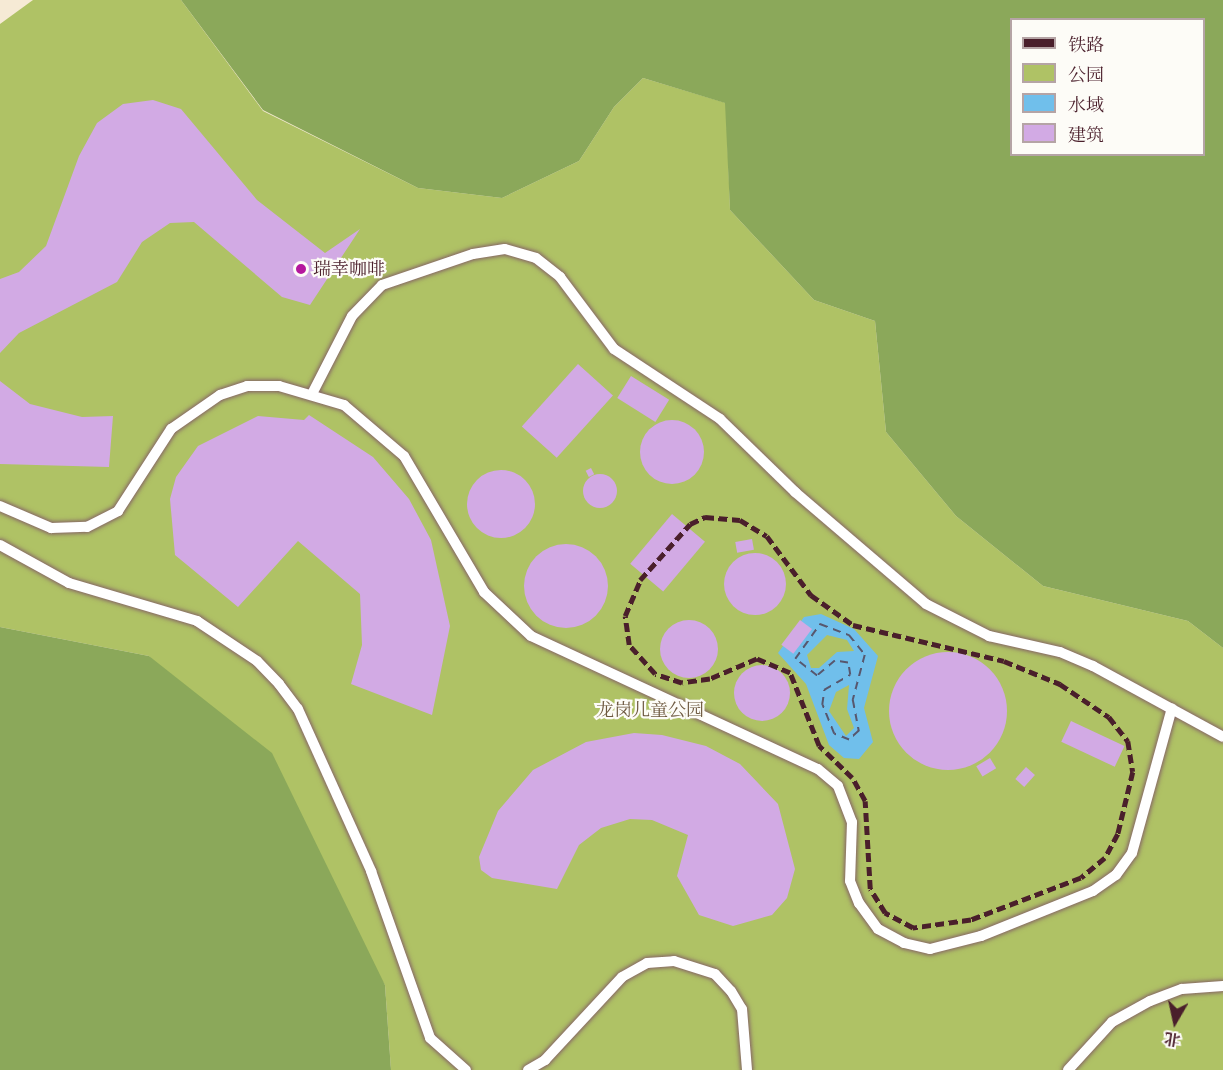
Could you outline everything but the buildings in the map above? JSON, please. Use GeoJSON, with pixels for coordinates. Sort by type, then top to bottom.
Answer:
{"type":"FeatureCollection","features":[{"type":"Feature","properties":{"kind":"lane"},"geometry":{"type":"LineString","coordinates":[[313,392],[352,316],[382,285],[473,254],[505,249],[536,258],[560,277],[614,349],[720,419],[795,492],[926,604],[989,636],[1060,652],[1223,736]]}},
{"type":"Feature","properties":{"kind":"lane"},"geometry":{"type":"LineString","coordinates":[[0,506],[51,528],[87,527],[130,499],[152,454],[194,408],[247,386],[313,392],[344,405],[404,456],[484,592],[531,636],[818,770],[838,786],[852,822],[850,881],[856,896],[879,929],[904,943],[954,946],[1093,891],[1116,875],[1132,853],[1172,708]]}},
{"type":"Feature","properties":{"kind":"lane"},"geometry":{"type":"LineString","coordinates":[[0,545],[69,583],[196,621],[257,661],[279,684],[298,709],[371,871],[430,1038],[466,1070]]}},
{"type":"Feature","properties":{"kind":"lane"},"geometry":{"type":"LineString","coordinates":[[528,1070],[545,1060],[622,977],[647,963],[674,961],[715,974],[731,991],[745,1021],[747,1070]]}},
{"type":"Feature","properties":{"kind":"lane"},"geometry":{"type":"LineString","coordinates":[[1068,1070],[1112,1023],[1150,1001],[1182,989],[1223,986]]}},
{"type":"Feature","properties":{"kind":"green space","name":"龙岗儿童公园"},"geometry":{"type":"Polygon","coordinates":[[[33,0],[181,0],[263,111],[418,188],[502,198],[579,161],[614,107],[643,78],[726,103],[730,210],[814,300],[875,321],[886,432],[956,516],[1043,586],[1188,621],[1223,648],[1223,1070],[391,1070],[385,985],[149,656],[0,627],[0,24],[33,0]]]}},
{"type":"Feature","properties":{"kind":"green space"},"geometry":{"type":"Polygon","coordinates":[[[181,0],[1223,0],[1223,648],[1188,621],[1043,586],[956,516],[886,432],[875,321],[814,300],[730,210],[725,103],[643,78],[614,107],[579,161],[502,198],[418,188],[263,110],[181,0]]]}},
{"type":"Feature","properties":{"kind":"green space"},"geometry":{"type":"Polygon","coordinates":[[[0,627],[149,656],[272,753],[385,985],[391,1070],[0,1070],[0,627]]]}},
{"type":"Feature","properties":{"kind":"water"},"geometry":{"type":"Polygon","coordinates":[[[821,614],[854,629],[878,656],[864,708],[873,742],[859,759],[844,758],[829,745],[806,684],[778,653],[804,617],[821,614]],[[827,635],[807,655],[811,668],[819,668],[837,652],[854,651],[847,640],[827,635]],[[849,685],[836,692],[829,711],[846,736],[854,728],[847,709],[849,685]]]}},
{"type":"Feature","properties":{"kind":"ferry route"},"geometry":{"type":"LineString","coordinates":[[820,624],[849,635],[865,655],[853,700],[859,731],[849,740],[834,734],[822,705],[824,690],[850,675],[848,663],[835,661],[817,676],[795,659],[820,624]]}},
{"type":"Feature","properties":{"kind":"railway"},"geometry":{"type":"LineString","coordinates":[[705,517],[740,520],[767,536],[811,595],[853,625],[1004,661],[1060,684],[1109,717],[1128,741],[1133,772],[1118,834],[1105,858],[1081,878],[971,920],[913,928],[885,913],[870,889],[865,801],[852,778],[819,746],[790,673],[757,659],[710,679],[682,683],[655,674],[629,645],[625,616],[640,580],[690,524],[705,517]]}},
{"type":"Feature","properties":{"kind":"place","name":"瑞幸咖啡"},"geometry":{"type":"Point","coordinates":[301,269]}}]}
